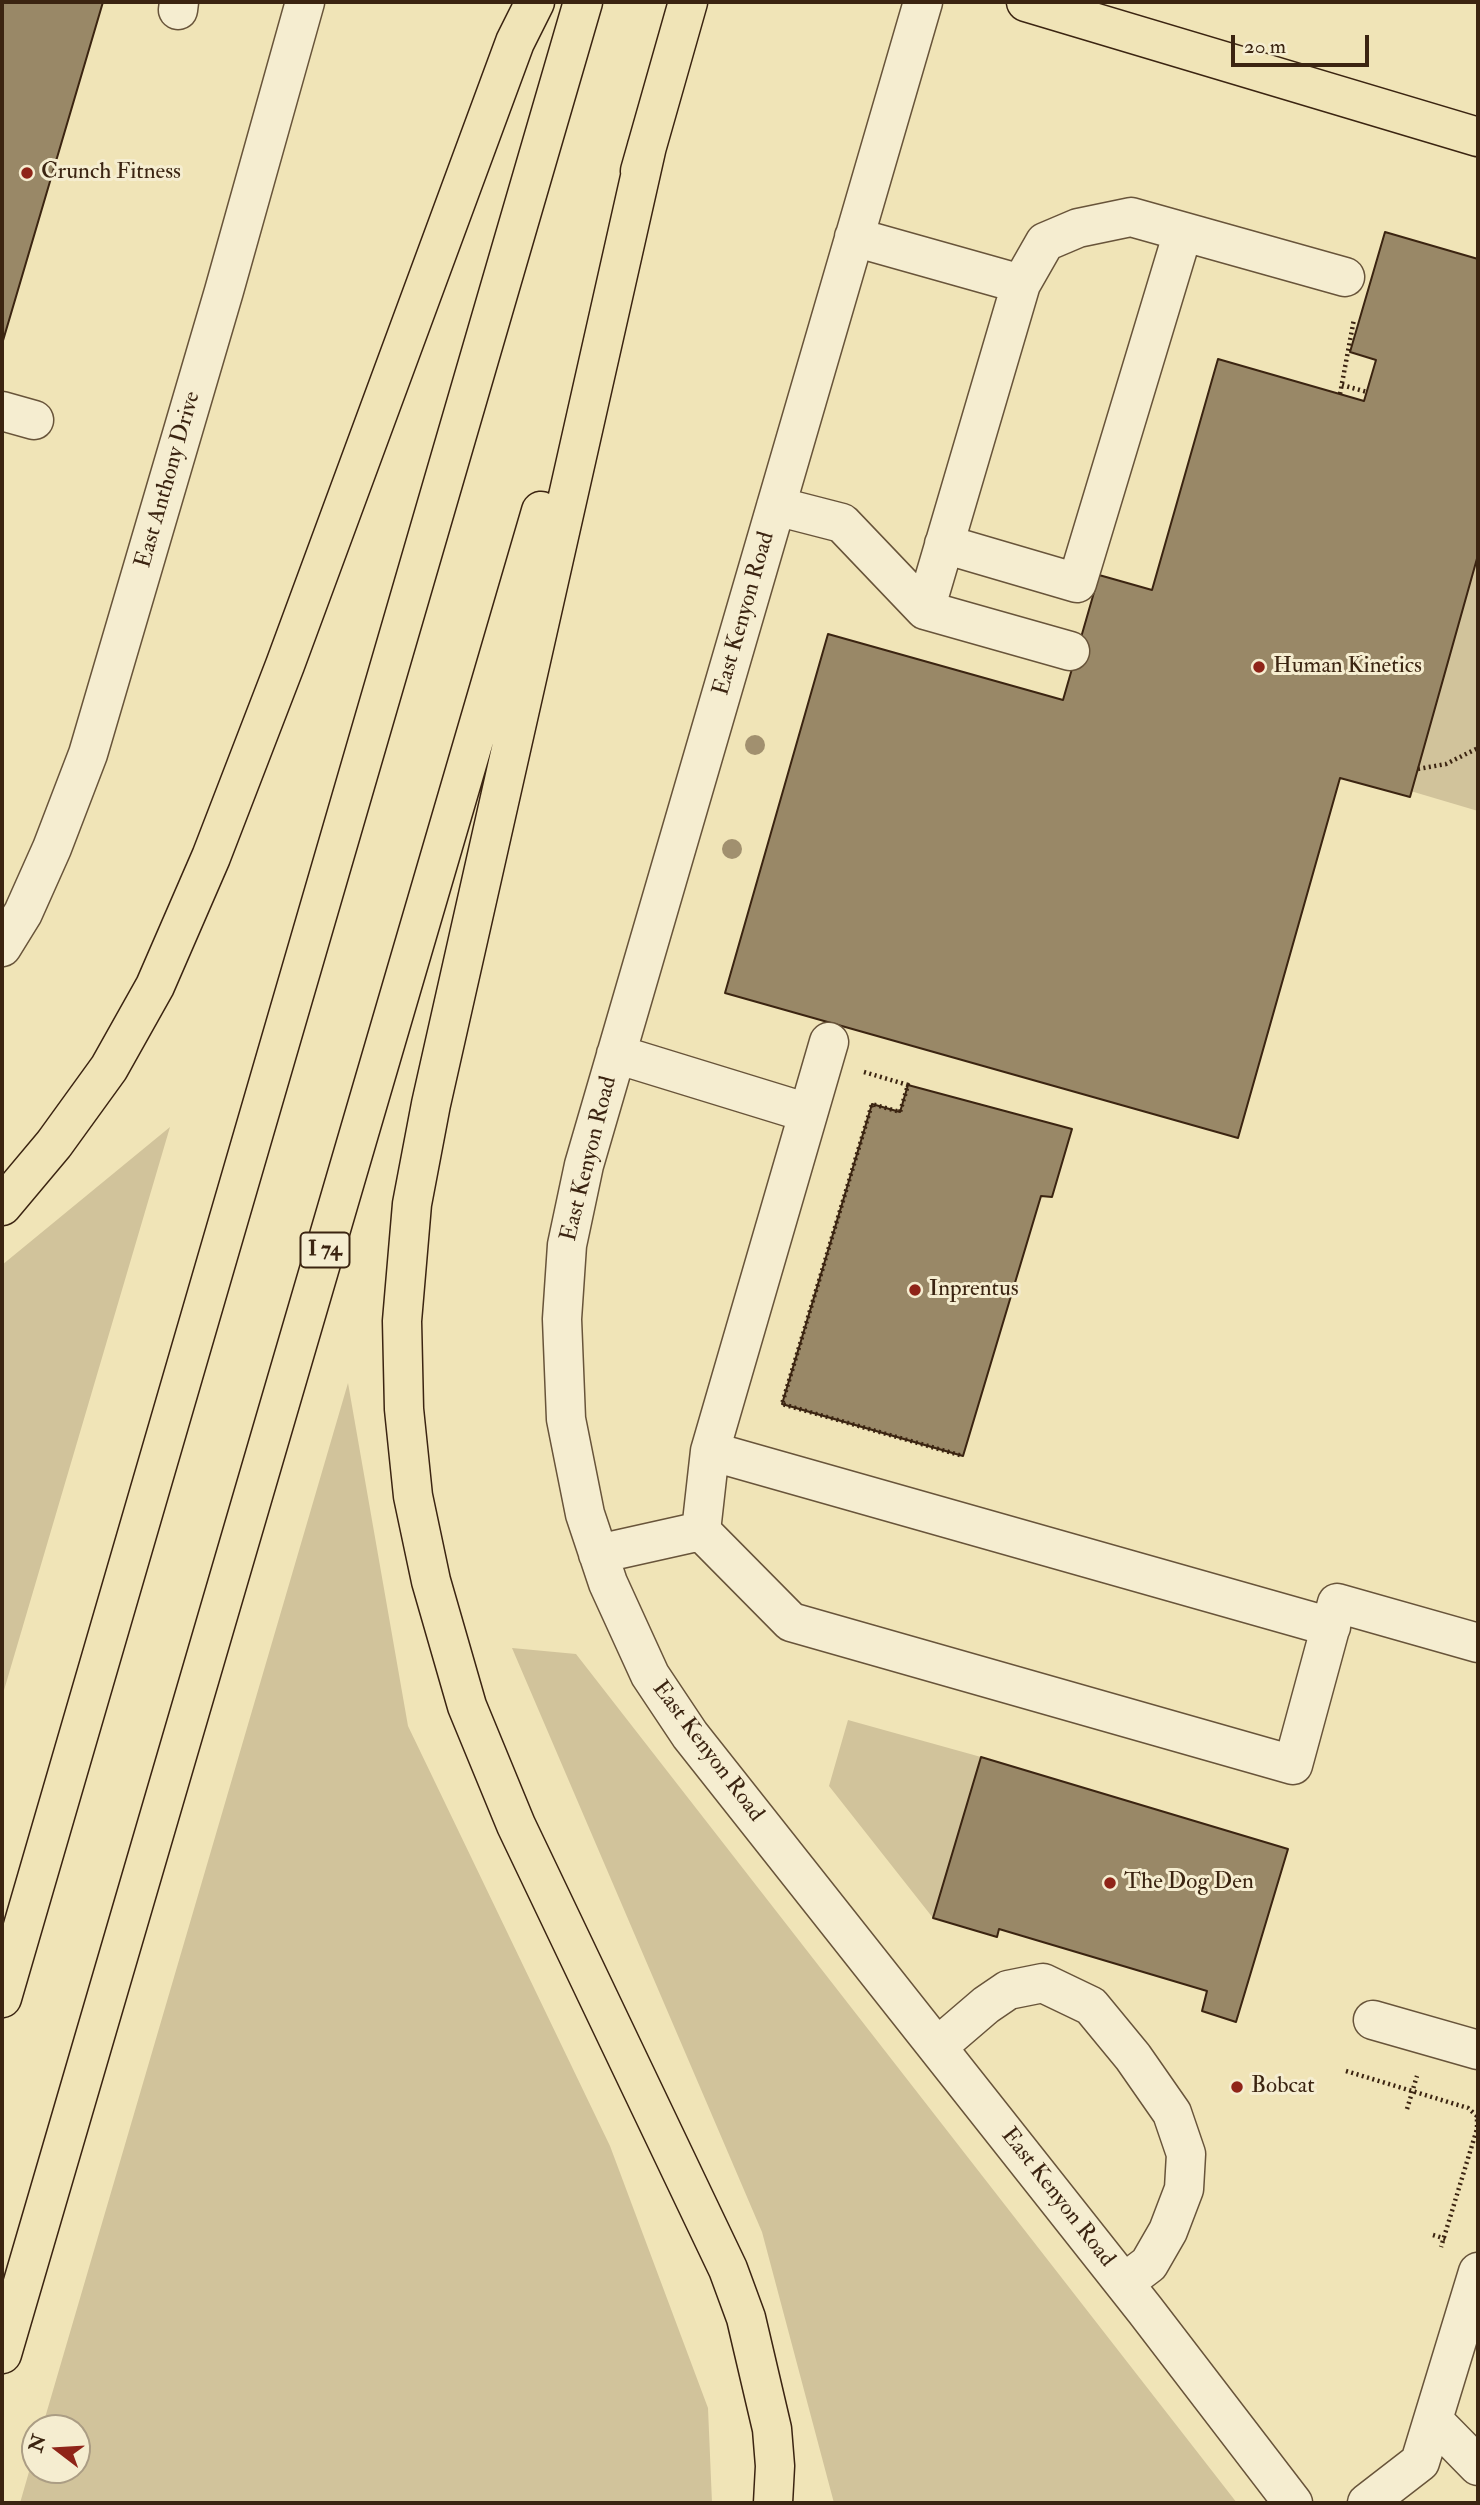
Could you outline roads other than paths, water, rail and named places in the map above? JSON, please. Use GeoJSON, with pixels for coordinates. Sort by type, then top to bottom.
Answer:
{"type":"FeatureCollection","features":[{"type":"Feature","properties":{"kind":"main road"},"geometry":{"type":"LineString","coordinates":[[2,1206],[54,1144],[109,1068],[155,986],[211,857],[515,42],[536,2]]}},
{"type":"Feature","properties":{"kind":"main road"},"geometry":{"type":"LineString","coordinates":[[2,1998],[583,2]]}},
{"type":"Feature","properties":{"kind":"main road","name":"I 74"},"geometry":{"type":"LineString","coordinates":[[2,2354],[688,2]]}},
{"type":"Feature","properties":{"kind":"main road"},"geometry":{"type":"LineString","coordinates":[[1026,2],[1478,137]]}},
{"type":"Feature","properties":{"kind":"main road"},"geometry":{"type":"LineString","coordinates":[[647,146],[431,1104],[412,1204],[402,1321],[404,1409],[413,1496],[430,1581],[467,1706],[516,1825],[728,2269],[746,2318],[772,2429],[774,2503]]}},
{"type":"Feature","properties":{"kind":"street","name":"East Anthony Drive"},"geometry":{"type":"LineString","coordinates":[[2,947],[12,910],[52,848],[88,754],[224,291],[305,2]]}},
{"type":"Feature","properties":{"kind":"street","name":"East Kenyon Road"},"geometry":{"type":"LineString","coordinates":[[923,2],[584,1165],[570,1231],[562,1319],[566,1419],[585,1514],[608,1583],[650,1675],[690,1735],[1124,2283],[1293,2503]]}},
{"type":"Feature","properties":{"kind":"street"},"geometry":{"type":"LineString","coordinates":[[925,610],[1021,284],[1045,242],[1078,228],[1131,217],[1345,277]]}},
{"type":"Feature","properties":{"kind":"street"},"geometry":{"type":"LineString","coordinates":[[944,544],[1077,583],[1183,232]]}},
{"type":"Feature","properties":{"kind":"street"},"geometry":{"type":"LineString","coordinates":[[854,237],[1021,284]]}},
{"type":"Feature","properties":{"kind":"street"},"geometry":{"type":"LineString","coordinates":[[776,506],[842,523],[925,610],[1070,651]]}},
{"type":"Feature","properties":{"kind":"street"},"geometry":{"type":"LineString","coordinates":[[701,1531],[710,1451],[826,1051]]}},
{"type":"Feature","properties":{"kind":"street"},"geometry":{"type":"LineString","coordinates":[[616,1054],[808,1113]]}},
{"type":"Feature","properties":{"kind":"street"},"geometry":{"type":"LineString","coordinates":[[710,1451],[1331,1627]]}},
{"type":"Feature","properties":{"kind":"street"},"geometry":{"type":"LineString","coordinates":[[598,1554],[701,1531]]}},
{"type":"Feature","properties":{"kind":"street"},"geometry":{"type":"LineString","coordinates":[[701,1531],[791,1622],[1293,1765],[1337,1603],[1478,1643]]}},
{"type":"Feature","properties":{"kind":"street"},"geometry":{"type":"LineString","coordinates":[[937,2048],[986,2005],[1008,1990],[1043,1983],[1091,2006],[1133,2057],[1172,2113],[1186,2154],[1184,2189],[1168,2231],[1149,2264],[1124,2283]]}},
{"type":"Feature","properties":{"kind":"street"},"geometry":{"type":"LineString","coordinates":[[1373,2020],[1478,2050]]}},
{"type":"Feature","properties":{"kind":"street"},"geometry":{"type":"LineString","coordinates":[[1367,2503],[1420,2462],[1478,2273]]}},
{"type":"Feature","properties":{"kind":"street"},"geometry":{"type":"LineString","coordinates":[[1433,2420],[1478,2466]]}},
{"type":"Feature","properties":{"kind":"place","name":"Crunch Fitness"},"geometry":{"type":"Point","coordinates":[27,173]}},
{"type":"Feature","properties":{"kind":"place","name":"Human Kinetics"},"geometry":{"type":"Point","coordinates":[1259,667]}},
{"type":"Feature","properties":{"kind":"place","name":"Inprentus"},"geometry":{"type":"Point","coordinates":[915,1290]}},
{"type":"Feature","properties":{"kind":"place","name":"The Dog Den"},"geometry":{"type":"Point","coordinates":[1110,1883]}},
{"type":"Feature","properties":{"kind":"place","name":"Bobcat"},"geometry":{"type":"Point","coordinates":[1237,2087]}}]}
